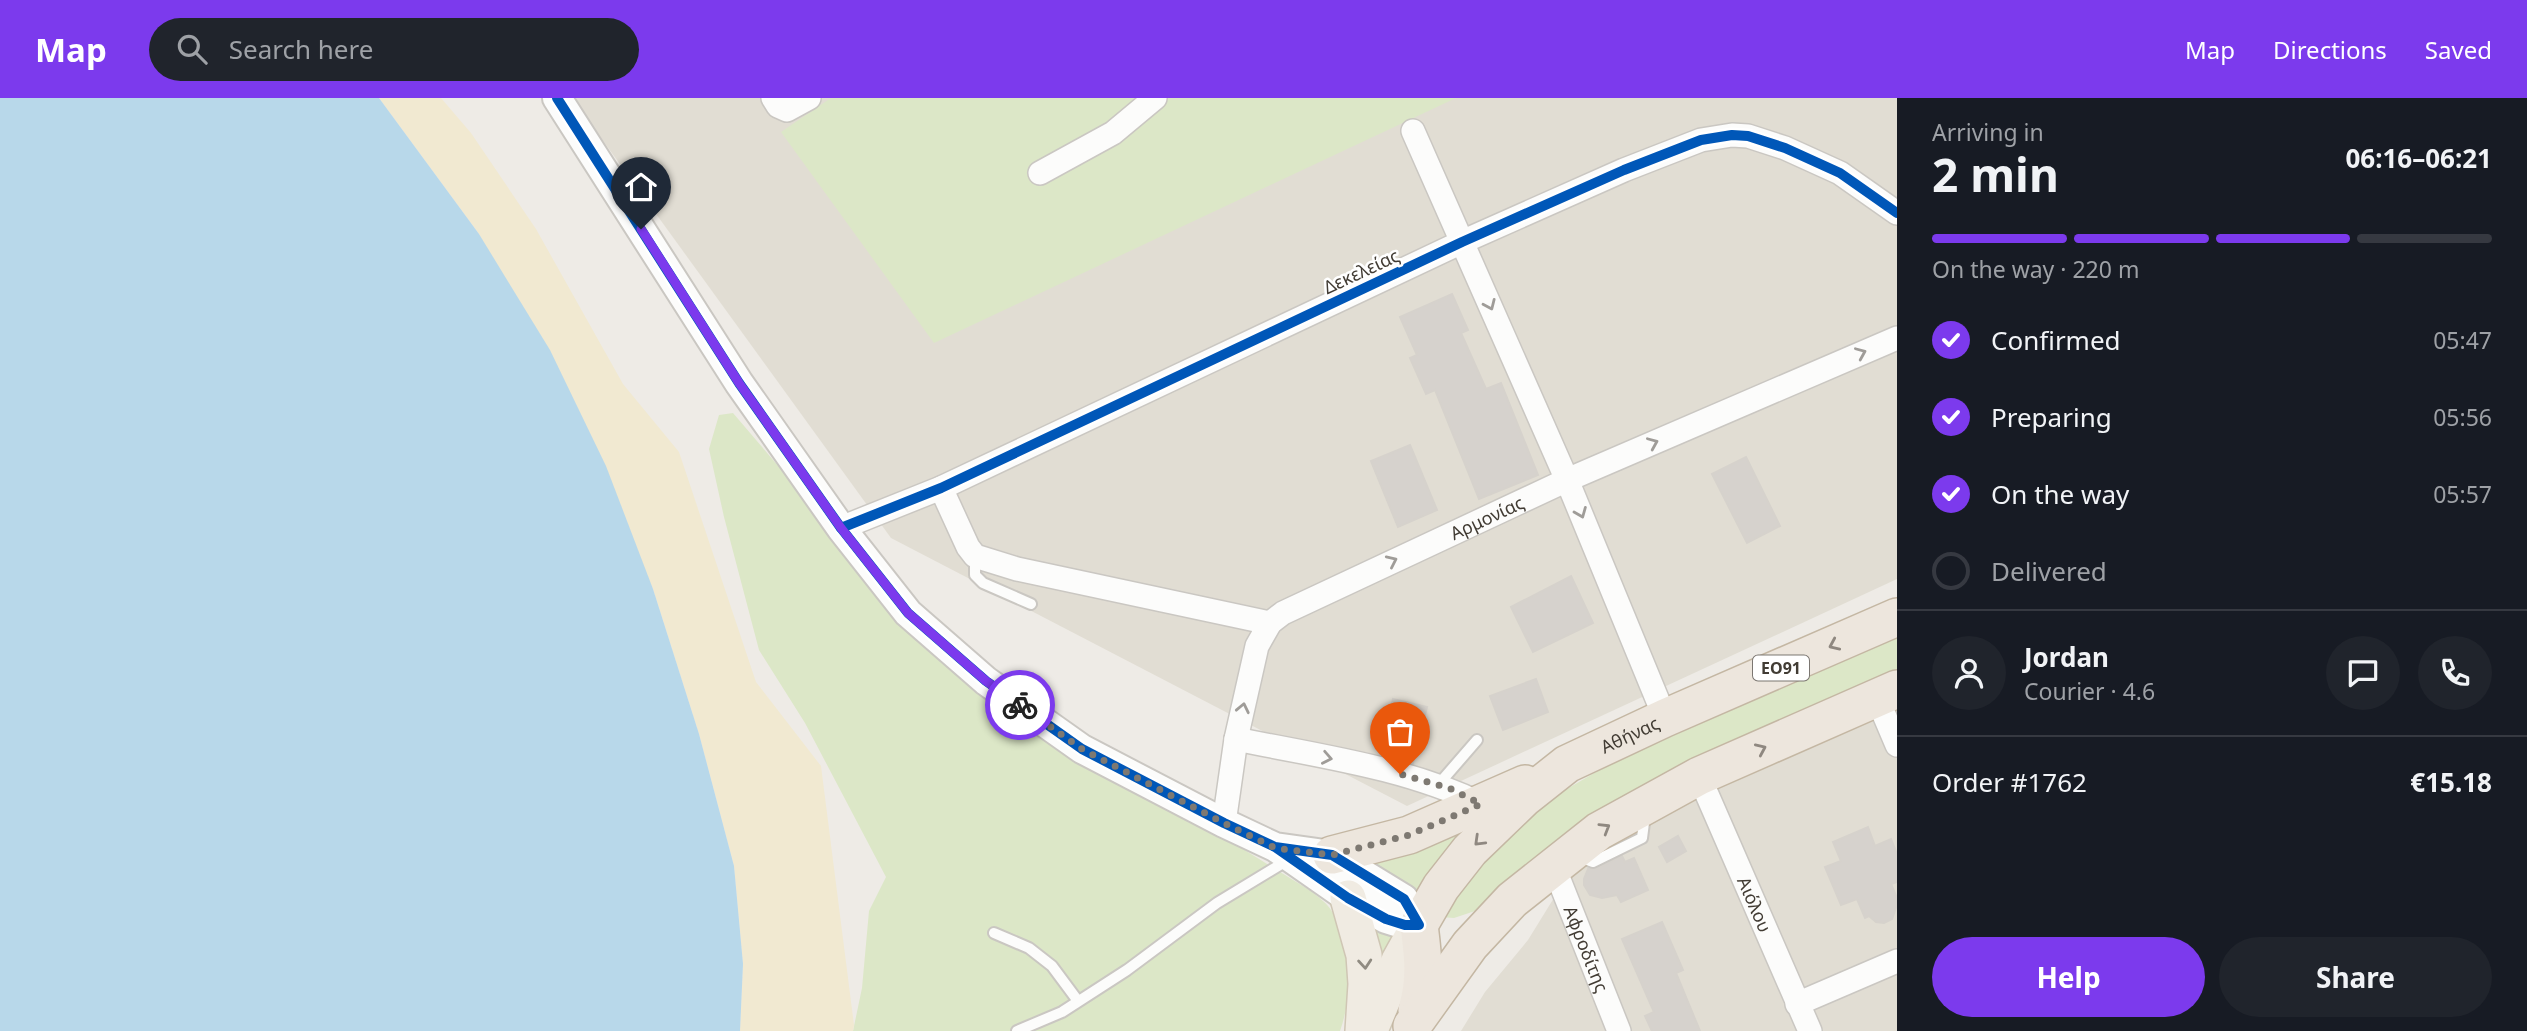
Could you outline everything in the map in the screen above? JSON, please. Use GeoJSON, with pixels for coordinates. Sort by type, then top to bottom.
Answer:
{"type":"FeatureCollection","features":[{"type":"Feature","properties":{"kind":"highway","name":"Αθήνας"},"geometry":{"type":"LineString","coordinates":[[1419,925],[1441,887],[1470,849],[1524,798],[1567,764],[1665,718],[1897,617]]}},
{"type":"Feature","properties":{"kind":"highway"},"geometry":{"type":"LineString","coordinates":[[1411,1028],[1470,945],[1512,900],[1599,831],[1699,776],[1887,694]]}},
{"type":"Feature","properties":{"kind":"highway"},"geometry":{"type":"LineString","coordinates":[[1332,855],[1409,835],[1567,764]]}},
{"type":"Feature","properties":{"kind":"highway"},"geometry":{"type":"LineString","coordinates":[[1411,1028],[1424,983],[1425,967],[1419,925],[1460,923],[1485,915],[1512,900]]}},
{"type":"Feature","properties":{"kind":"main road"},"geometry":{"type":"LineString","coordinates":[[1348,898],[1364,955],[1366,984],[1363,1031]]}},
{"type":"Feature","properties":{"kind":"main road","name":"ΕΟ91"},"geometry":{"type":"LineString","coordinates":[[1369,1031],[1399,961],[1419,925]]}},
{"type":"Feature","properties":{"kind":"street"},"geometry":{"type":"LineString","coordinates":[[557,98],[739,383],[841,528],[908,613],[986,681],[1082,749],[1285,853],[1348,898],[1386,919],[1405,925],[1419,925],[1404,899],[1332,855],[1285,853]]}},
{"type":"Feature","properties":{"kind":"street"},"geometry":{"type":"LineString","coordinates":[[780,104],[809,98]]}},
{"type":"Feature","properties":{"kind":"street"},"geometry":{"type":"LineString","coordinates":[[1041,173],[1113,133],[1155,98]]}},
{"type":"Feature","properties":{"kind":"street"},"geometry":{"type":"LineString","coordinates":[[1413,131],[1567,480],[1665,718]]}},
{"type":"Feature","properties":{"kind":"street","name":"Δεκελείας"},"geometry":{"type":"LineString","coordinates":[[841,528],[941,488],[1462,242],[1624,170],[1701,140],[1732,135],[1748,136],[1785,148],[1840,173],[1897,213]]}},
{"type":"Feature","properties":{"kind":"street","name":"Αρμονίας"},"geometry":{"type":"LineString","coordinates":[[1270,623],[1283,612],[1567,480],[1897,338]]}},
{"type":"Feature","properties":{"kind":"street"},"geometry":{"type":"LineString","coordinates":[[941,488],[968,547],[975,556],[1017,569],[1270,623],[1256,646],[1236,739],[1224,823]]}},
{"type":"Feature","properties":{"kind":"street"},"geometry":{"type":"LineString","coordinates":[[1887,694],[1897,745]]}},
{"type":"Feature","properties":{"kind":"street"},"geometry":{"type":"LineString","coordinates":[[1236,739],[1381,768],[1438,785],[1481,804]]}},
{"type":"Feature","properties":{"kind":"street","name":"Αιόλου"},"geometry":{"type":"LineString","coordinates":[[1699,776],[1810,1031]]}},
{"type":"Feature","properties":{"kind":"street","name":"Αφροδίτης"},"geometry":{"type":"LineString","coordinates":[[1562,860],[1619,1031]]}},
{"type":"Feature","properties":{"kind":"street"},"geometry":{"type":"LineString","coordinates":[[1797,1004],[1897,961]]}},
{"type":"Feature","properties":{"kind":"lane"},"geometry":{"type":"LineString","coordinates":[[975,556],[975,575],[982,583],[1031,604]]}},
{"type":"Feature","properties":{"kind":"lane"},"geometry":{"type":"LineString","coordinates":[[1438,785],[1477,740]]}},
{"type":"Feature","properties":{"kind":"lane"},"geometry":{"type":"LineString","coordinates":[[1017,1031],[1062,1012],[1127,970],[1217,903],[1282,862],[1285,853]]}},
{"type":"Feature","properties":{"kind":"lane"},"geometry":{"type":"LineString","coordinates":[[994,933],[1029,948],[1052,967],[1078,1001]]}},
{"type":"Feature","properties":{"kind":"shaded area"},"geometry":{"type":"Polygon","coordinates":[[[572,98],[1897,98],[1897,579],[1407,806],[891,538],[572,98]]]}},
{"type":"Feature","properties":{"kind":"shaded area"},"geometry":{"type":"Polygon","coordinates":[[[1897,709],[1897,1031],[1461,1031],[1485,992],[1528,940],[1581,854],[1712,790],[1897,709]]]}},
{"type":"Feature","properties":{"kind":"green space"},"geometry":{"type":"Polygon","coordinates":[[[831,98],[1456,98],[934,343],[781,132],[831,98]]]}},
{"type":"Feature","properties":{"kind":"green space"},"geometry":{"type":"Polygon","coordinates":[[[733,413],[797,488],[1003,701],[1311,891],[1327,905],[1339,923],[1349,969],[1347,1001],[1340,1031],[853,1031],[862,988],[869,911],[886,877],[805,723],[759,650],[709,449],[719,415],[733,413]]]}},
{"type":"Feature","properties":{"kind":"green space"},"geometry":{"type":"Polygon","coordinates":[[[1897,638],[1897,677],[1478,910],[1454,918],[1440,917],[1453,888],[1543,803],[1613,762],[1897,638]]]}},
{"type":"Feature","properties":{"kind":"green space"},"geometry":{"type":"Polygon","coordinates":[[[1466,822],[1472,833],[1423,896],[1349,859],[1466,822]]]}},
{"type":"Feature","properties":{"kind":"green space"},"geometry":{"type":"Polygon","coordinates":[[[1360,911],[1399,933],[1378,986],[1360,911]]]}},
{"type":"Feature","properties":{"kind":"sand"},"geometry":{"type":"Polygon","coordinates":[[[379,98],[441,98],[471,133],[536,229],[623,384],[679,452],[756,682],[821,766],[853,1031],[740,1031],[743,964],[734,866],[699,734],[653,589],[479,234],[379,98]]]}},
{"type":"Feature","properties":{"kind":"water"},"geometry":{"type":"Polygon","coordinates":[[[0,98],[379,98],[479,234],[550,350],[606,466],[653,589],[699,734],[734,866],[743,964],[740,1031],[0,1031],[0,98]]]}},
{"type":"Feature","properties":{"kind":"building"},"geometry":{"type":"Polygon","coordinates":[[[1452,294],[1468,330],[1461,333],[1486,389],[1501,383],[1538,475],[1479,499],[1435,390],[1426,394],[1410,358],[1417,355],[1400,317],[1452,294]]]}},
{"type":"Feature","properties":{"kind":"building"},"geometry":{"type":"Polygon","coordinates":[[[1410,445],[1437,510],[1398,527],[1371,461],[1410,445]]]}},
{"type":"Feature","properties":{"kind":"building"},"geometry":{"type":"Polygon","coordinates":[[[1746,457],[1780,526],[1747,543],[1712,474],[1746,457]]]}},
{"type":"Feature","properties":{"kind":"building"},"geometry":{"type":"Polygon","coordinates":[[[1571,576],[1593,623],[1533,652],[1511,607],[1571,576]]]}},
{"type":"Feature","properties":{"kind":"building"},"geometry":{"type":"Polygon","coordinates":[[[1536,679],[1548,712],[1503,730],[1490,696],[1536,679]]]}},
{"type":"Feature","properties":{"kind":"building"},"geometry":{"type":"Polygon","coordinates":[[[1393,699],[1427,707],[1413,763],[1380,754],[1393,699]]]}},
{"type":"Feature","properties":{"kind":"building"},"geometry":{"type":"Polygon","coordinates":[[[1868,827],[1875,846],[1891,839],[1897,854],[1897,882],[1891,884],[1897,905],[1892,919],[1884,923],[1876,922],[1869,916],[1865,918],[1857,899],[1841,905],[1825,867],[1841,861],[1833,842],[1868,827]]]}},
{"type":"Feature","properties":{"kind":"building"},"geometry":{"type":"Polygon","coordinates":[[[1678,836],[1686,851],[1667,862],[1659,847],[1678,836]]]}},
{"type":"Feature","properties":{"kind":"building"},"geometry":{"type":"Polygon","coordinates":[[[1622,856],[1625,862],[1634,858],[1648,890],[1621,902],[1617,895],[1602,898],[1590,895],[1584,885],[1588,869],[1596,869],[1622,856]]]}},
{"type":"Feature","properties":{"kind":"building"},"geometry":{"type":"Polygon","coordinates":[[[1662,922],[1683,970],[1676,973],[1700,1031],[1652,1031],[1645,1016],[1654,1012],[1622,939],[1662,922]]]}},
{"type":"Feature","properties":{"kind":"cycle path"},"geometry":{"type":"LineString","coordinates":[[557,98],[739,383],[841,528],[908,613],[986,681],[1082,749],[1275,847],[1348,898],[1386,919],[1405,925],[1419,925],[1404,899],[1332,855],[1275,847]]}},
{"type":"Feature","properties":{"kind":"cycle path"},"geometry":{"type":"LineString","coordinates":[[841,528],[941,488],[1462,242],[1624,170],[1701,140],[1732,135],[1748,136],[1785,148],[1840,173],[1897,213]]}},
{"type":"Feature","properties":{"kind":"way so far"},"geometry":{"type":"LineString","coordinates":[[1020,705],[1082,749],[1275,848],[1332,855],[1409,835],[1481,804],[1449,788],[1400,774]]}},
{"type":"Feature","properties":{"kind":"route"},"geometry":{"type":"LineString","coordinates":[[641,229],[739,383],[841,528],[908,613],[986,681],[1020,705]]}}]}
